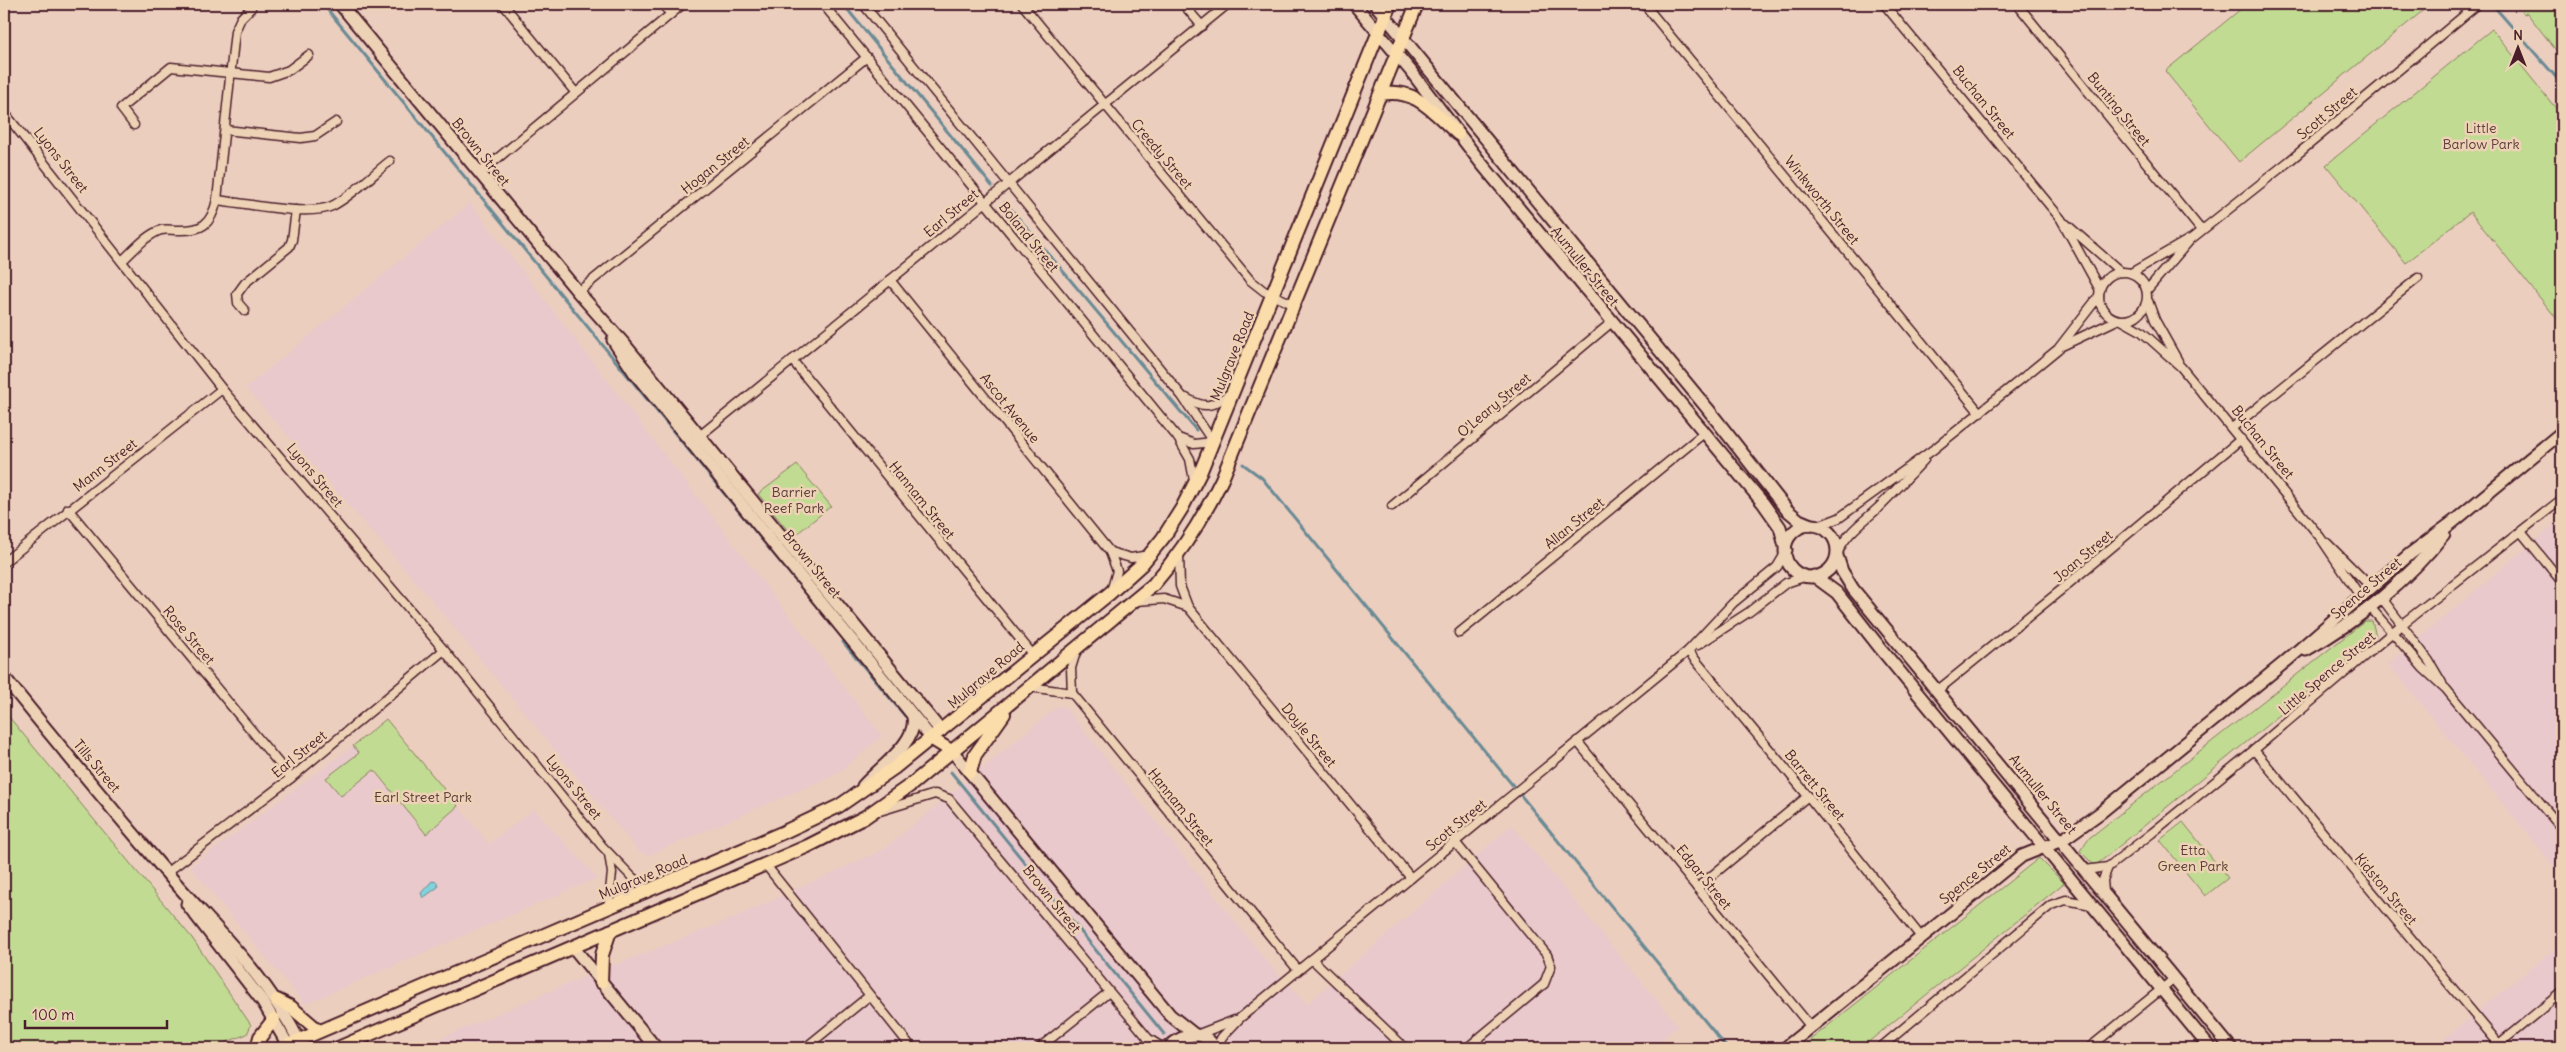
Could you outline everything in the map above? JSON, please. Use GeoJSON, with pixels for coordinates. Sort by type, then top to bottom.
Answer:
{"type":"FeatureCollection","features":[{"type":"Feature","properties":{"kind":"main road","name":"Mulgrave Road"},"geometry":{"type":"LineString","coordinates":[[292,1046],[320,1032],[792,829],[854,796],[936,735],[1110,592],[1150,555],[1173,523],[1195,484],[1390,4]]}},
{"type":"Feature","properties":{"kind":"main road"},"geometry":{"type":"LineString","coordinates":[[338,1048],[829,836],[870,814],[953,752],[1136,601],[1179,554],[1210,505],[1295,305],[1418,4]]}},
{"type":"Feature","properties":{"kind":"main road"},"geometry":{"type":"LineString","coordinates":[[1381,94],[1395,91],[1417,98],[1458,134]]}},
{"type":"Feature","properties":{"kind":"main road"},"geometry":{"type":"LineString","coordinates":[[970,772],[975,755],[1015,700]]}},
{"type":"Feature","properties":{"kind":"main road","name":"Brown Street"},"geometry":{"type":"LineString","coordinates":[[936,735],[953,752]]}},
{"type":"Feature","properties":{"kind":"main road"},"geometry":{"type":"LineString","coordinates":[[561,928],[574,947]]}},
{"type":"Feature","properties":{"kind":"main road"},"geometry":{"type":"LineString","coordinates":[[601,982],[602,955],[610,932]]}},
{"type":"Feature","properties":{"kind":"main road"},"geometry":{"type":"LineString","coordinates":[[277,1000],[291,1007],[320,1032]]}},
{"type":"Feature","properties":{"kind":"main road"},"geometry":{"type":"LineString","coordinates":[[257,1048],[260,1037],[274,1019]]}},
{"type":"Feature","properties":{"kind":"street","name":"Brown Street"},"geometry":{"type":"LineString","coordinates":[[340,4],[599,318],[914,717],[936,735]]}},
{"type":"Feature","properties":{"kind":"street"},"geometry":{"type":"LineString","coordinates":[[503,4],[575,92]]}},
{"type":"Feature","properties":{"kind":"street"},"geometry":{"type":"LineString","coordinates":[[662,4],[671,14]]}},
{"type":"Feature","properties":{"kind":"street"},"geometry":{"type":"LineString","coordinates":[[480,173],[575,92],[684,4]]}},
{"type":"Feature","properties":{"kind":"street","name":"Boland Street"},"geometry":{"type":"LineString","coordinates":[[824,4],[1178,438],[1192,464],[1195,484]]}},
{"type":"Feature","properties":{"kind":"street","name":"Boland Street"},"geometry":{"type":"LineString","coordinates":[[863,4],[1182,396],[1213,442]]}},
{"type":"Feature","properties":{"kind":"street","name":"Creedy Street"},"geometry":{"type":"LineString","coordinates":[[1022,4],[1250,280],[1273,295],[1295,305]]}},
{"type":"Feature","properties":{"kind":"street"},"geometry":{"type":"LineString","coordinates":[[1184,4],[1202,26]]}},
{"type":"Feature","properties":{"kind":"street","name":"Earl Street"},"geometry":{"type":"LineString","coordinates":[[695,439],[1007,182],[1228,4]]}},
{"type":"Feature","properties":{"kind":"street","name":"Aumuller Street"},"geometry":{"type":"LineString","coordinates":[[1354,4],[1398,54],[1458,134],[1536,230],[1772,514],[1782,533],[1786,551]]}},
{"type":"Feature","properties":{"kind":"street","name":"Aumuller Street"},"geometry":{"type":"LineString","coordinates":[[1375,4],[1509,169],[1689,385],[1787,510],[1799,520],[1815,526]]}},
{"type":"Feature","properties":{"kind":"street","name":"Winkworth Street"},"geometry":{"type":"LineString","coordinates":[[1644,4],[1980,413]]}},
{"type":"Feature","properties":{"kind":"street","name":"Buchan Street"},"geometry":{"type":"LineString","coordinates":[[1884,4],[2061,219],[2121,272]]}},
{"type":"Feature","properties":{"kind":"street","name":"Bunting Street"},"geometry":{"type":"LineString","coordinates":[[2017,4],[2201,230]]}},
{"type":"Feature","properties":{"kind":"street","name":"Scott Street"},"geometry":{"type":"LineString","coordinates":[[2147,290],[2201,230],[2288,162],[2478,4]]}},
{"type":"Feature","properties":{"kind":"street"},"geometry":{"type":"LineString","coordinates":[[122,260],[150,236],[162,229],[191,231],[207,223],[214,213],[235,31],[241,18],[251,8]]}},
{"type":"Feature","properties":{"kind":"street"},"geometry":{"type":"LineString","coordinates":[[134,125],[121,108],[171,68],[269,77],[289,70],[309,55]]}},
{"type":"Feature","properties":{"kind":"street","name":"Hogan Street"},"geometry":{"type":"LineString","coordinates":[[578,292],[868,57]]}},
{"type":"Feature","properties":{"kind":"street","name":"Lyons Street"},"geometry":{"type":"LineString","coordinates":[[4,112],[222,389],[444,650],[609,854],[648,891]]}},
{"type":"Feature","properties":{"kind":"street"},"geometry":{"type":"LineString","coordinates":[[225,130],[302,138],[315,136],[336,122]]}},
{"type":"Feature","properties":{"kind":"street"},"geometry":{"type":"LineString","coordinates":[[217,200],[296,210],[322,210],[334,206],[390,161]]}},
{"type":"Feature","properties":{"kind":"street"},"geometry":{"type":"LineString","coordinates":[[1509,169],[1503,175],[1504,180],[1522,202],[1536,230]]}},
{"type":"Feature","properties":{"kind":"street"},"geometry":{"type":"LineString","coordinates":[[245,311],[238,303],[237,294],[245,283],[289,247],[292,240],[296,210]]}},
{"type":"Feature","properties":{"kind":"street","name":"Buchan Street"},"geometry":{"type":"LineString","coordinates":[[2061,219],[2099,293]]}},
{"type":"Feature","properties":{"kind":"street","name":"Scott Street"},"geometry":{"type":"LineString","coordinates":[[2131,273],[2191,239]]}},
{"type":"Feature","properties":{"kind":"street"},"geometry":{"type":"LineString","coordinates":[[2058,348],[2120,320],[2140,314],[2148,301],[2147,290],[2141,279],[2131,273],[2121,272],[2110,276],[2058,348],[1934,449],[1839,518],[1815,526],[1798,529],[1791,534],[1786,551],[1790,565],[1796,571],[1810,576],[1842,597],[1881,649],[2210,1048]]}},
{"type":"Feature","properties":{"kind":"street"},"geometry":{"type":"LineString","coordinates":[[2232,428],[2418,278]]}},
{"type":"Feature","properties":{"kind":"street","name":"Ascot Avenue"},"geometry":{"type":"LineString","coordinates":[[890,280],[1110,552],[1117,571],[1117,578],[1110,592]]}},
{"type":"Feature","properties":{"kind":"street"},"geometry":{"type":"LineString","coordinates":[[2099,293],[2103,310],[2120,320]]}},
{"type":"Feature","properties":{"kind":"street","name":"Buchan Street"},"geometry":{"type":"LineString","coordinates":[[2148,301],[2155,320],[2181,367]]}},
{"type":"Feature","properties":{"kind":"street","name":"Buchan Street"},"geometry":{"type":"LineString","coordinates":[[2120,320],[2141,331],[2181,367],[2320,537],[2360,596],[2423,668],[2446,689],[2562,829]]}},
{"type":"Feature","properties":{"kind":"street","name":"O'Leary Street"},"geometry":{"type":"LineString","coordinates":[[1392,506],[1612,322]]}},
{"type":"Feature","properties":{"kind":"street","name":"Hannam Street"},"geometry":{"type":"LineString","coordinates":[[792,360],[1033,655]]}},
{"type":"Feature","properties":{"kind":"street","name":"Mann Street"},"geometry":{"type":"LineString","coordinates":[[4,562],[68,509],[222,389]]}},
{"type":"Feature","properties":{"kind":"street","name":"Boland Street"},"geometry":{"type":"LineString","coordinates":[[1182,396],[1197,405],[1205,406],[1216,402],[1234,390]]}},
{"type":"Feature","properties":{"kind":"street","name":"Spence Street"},"geometry":{"type":"LineString","coordinates":[[1785,1048],[2022,856],[2062,840],[2100,813],[2285,662],[2410,554],[2453,522],[2562,432]]}},
{"type":"Feature","properties":{"kind":"street","name":"Allan Street"},"geometry":{"type":"LineString","coordinates":[[1460,633],[1704,433]]}},
{"type":"Feature","properties":{"kind":"street"},"geometry":{"type":"LineString","coordinates":[[1178,438],[1192,444],[1213,442]]}},
{"type":"Feature","properties":{"kind":"street","name":"Brown Street"},"geometry":{"type":"LineString","coordinates":[[695,439],[936,735]]}},
{"type":"Feature","properties":{"kind":"street","name":"Joan Street"},"geometry":{"type":"LineString","coordinates":[[1938,690],[2241,440]]}},
{"type":"Feature","properties":{"kind":"street"},"geometry":{"type":"LineString","coordinates":[[1810,576],[1828,571],[1844,539],[1896,490],[1934,449]]}},
{"type":"Feature","properties":{"kind":"street","name":"Little Spence Street"},"geometry":{"type":"LineString","coordinates":[[2108,867],[2254,750],[2401,625],[2562,499]]}},
{"type":"Feature","properties":{"kind":"street","name":"Rose Street"},"geometry":{"type":"LineString","coordinates":[[68,509],[291,778]]}},
{"type":"Feature","properties":{"kind":"street","name":"Spence Street"},"geometry":{"type":"LineString","coordinates":[[2285,662],[2344,628],[2370,607],[2424,558],[2453,522]]}},
{"type":"Feature","properties":{"kind":"street"},"geometry":{"type":"LineString","coordinates":[[1815,526],[1829,532],[1835,539],[1837,555]]}},
{"type":"Feature","properties":{"kind":"street"},"geometry":{"type":"LineString","coordinates":[[2522,532],[2562,582]]}},
{"type":"Feature","properties":{"kind":"street","name":"Buchan Street"},"geometry":{"type":"LineString","coordinates":[[2320,537],[2381,597],[2431,663],[2446,689]]}},
{"type":"Feature","properties":{"kind":"street","name":"Scott Street"},"geometry":{"type":"LineString","coordinates":[[1688,651],[1734,603],[1777,567],[1786,551]]}},
{"type":"Feature","properties":{"kind":"street"},"geometry":{"type":"LineString","coordinates":[[1110,552],[1131,558],[1150,555]]}},
{"type":"Feature","properties":{"kind":"street","name":"Doyle Street"},"geometry":{"type":"LineString","coordinates":[[1179,554],[1180,586],[1188,607],[1411,878]]}},
{"type":"Feature","properties":{"kind":"street","name":"Aumuller Street"},"geometry":{"type":"LineString","coordinates":[[1837,555],[1847,581],[2232,1048]]}},
{"type":"Feature","properties":{"kind":"street","name":"Scott Street"},"geometry":{"type":"LineString","coordinates":[[1215,1048],[1222,1036],[1240,1018],[1688,651],[1749,612],[1786,583],[1810,576]]}},
{"type":"Feature","properties":{"kind":"street"},"geometry":{"type":"LineString","coordinates":[[1136,601],[1164,599],[1188,607]]}},
{"type":"Feature","properties":{"kind":"street"},"geometry":{"type":"LineString","coordinates":[[1030,687],[1072,693],[1071,668],[1078,648]]}},
{"type":"Feature","properties":{"kind":"street","name":"Earl Street"},"geometry":{"type":"LineString","coordinates":[[166,873],[291,778],[444,650]]}},
{"type":"Feature","properties":{"kind":"street","name":"Barrett Street"},"geometry":{"type":"LineString","coordinates":[[1688,651],[1921,937]]}},
{"type":"Feature","properties":{"kind":"street","name":"Tills Street"},"geometry":{"type":"LineString","coordinates":[[4,677],[166,873],[227,939],[277,1000],[292,1046]]}},
{"type":"Feature","properties":{"kind":"street","name":"Hannam Street"},"geometry":{"type":"LineString","coordinates":[[1072,693],[1298,970]]}},
{"type":"Feature","properties":{"kind":"street"},"geometry":{"type":"LineString","coordinates":[[1950,705],[1955,720],[1974,746],[1974,751],[1969,754]]}},
{"type":"Feature","properties":{"kind":"street"},"geometry":{"type":"LineString","coordinates":[[854,796],[909,739],[914,725],[914,717]]}},
{"type":"Feature","properties":{"kind":"street","name":"Edgar Street"},"geometry":{"type":"LineString","coordinates":[[1578,741],[1811,1027]]}},
{"type":"Feature","properties":{"kind":"street","name":"Kidston Street"},"geometry":{"type":"LineString","coordinates":[[2254,750],[2496,1046]]}},
{"type":"Feature","properties":{"kind":"street","name":"Brown Street"},"geometry":{"type":"LineString","coordinates":[[953,752],[1170,1015],[1196,1035],[1206,1038],[1215,1048]]}},
{"type":"Feature","properties":{"kind":"street","name":"Brown Street"},"geometry":{"type":"LineString","coordinates":[[870,814],[933,794],[945,796],[974,828],[1147,1038],[1153,1048]]}},
{"type":"Feature","properties":{"kind":"street"},"geometry":{"type":"LineString","coordinates":[[1697,888],[1808,796]]}},
{"type":"Feature","properties":{"kind":"street"},"geometry":{"type":"LineString","coordinates":[[1455,842],[1547,955],[1552,966],[1544,984],[1467,1048]]}},
{"type":"Feature","properties":{"kind":"street"},"geometry":{"type":"LineString","coordinates":[[608,908],[612,873],[609,854]]}},
{"type":"Feature","properties":{"kind":"street"},"geometry":{"type":"LineString","coordinates":[[765,864],[912,1048]]}},
{"type":"Feature","properties":{"kind":"street"},"geometry":{"type":"LineString","coordinates":[[2086,870],[2108,867],[2103,880],[2104,892]]}},
{"type":"Feature","properties":{"kind":"street","name":"Tills Street"},"geometry":{"type":"LineString","coordinates":[[166,873],[198,921],[253,988],[292,1046]]}},
{"type":"Feature","properties":{"kind":"street"},"geometry":{"type":"LineString","coordinates":[[1880,1048],[2051,905],[2066,900],[2092,905]]}},
{"type":"Feature","properties":{"kind":"street"},"geometry":{"type":"LineString","coordinates":[[574,947],[656,1048]]}},
{"type":"Feature","properties":{"kind":"street"},"geometry":{"type":"LineString","coordinates":[[1312,959],[1405,1048]]}},
{"type":"Feature","properties":{"kind":"street"},"geometry":{"type":"LineString","coordinates":[[2089,1048],[2174,979]]}},
{"type":"Feature","properties":{"kind":"street"},"geometry":{"type":"LineString","coordinates":[[1039,1048],[1108,992]]}},
{"type":"Feature","properties":{"kind":"street"},"geometry":{"type":"LineString","coordinates":[[2496,1046],[2560,992]]}},
{"type":"Feature","properties":{"kind":"street"},"geometry":{"type":"LineString","coordinates":[[804,1048],[869,996]]}},
{"type":"Feature","properties":{"kind":"street","name":"Brown Street"},"geometry":{"type":"LineString","coordinates":[[1170,1015],[1176,1030],[1171,1045]]}},
{"type":"Feature","properties":{"kind":"street","name":"Scott Street"},"geometry":{"type":"LineString","coordinates":[[1196,1035],[1213,1031],[1240,1018]]}},
{"type":"Feature","properties":{"kind":"street"},"geometry":{"type":"LineString","coordinates":[[1147,1038],[1158,1045],[1171,1045],[1196,1035]]}},
{"type":"Feature","properties":{"kind":"shaded area"},"geometry":{"type":"Polygon","coordinates":[[[470,203],[882,736],[837,774],[649,855],[639,852],[423,590],[246,388],[470,203]]]}},
{"type":"Feature","properties":{"kind":"shaded area"},"geometry":{"type":"Polygon","coordinates":[[[2562,518],[2562,876],[2388,664],[2562,518]]]}},
{"type":"Feature","properties":{"kind":"shaded area"},"geometry":{"type":"Polygon","coordinates":[[[1058,706],[1065,707],[1268,963],[1307,1004],[1512,825],[1678,1026],[1651,1048],[418,1048],[562,986],[722,923],[883,850],[1058,706]]]}},
{"type":"Feature","properties":{"kind":"shaded area"},"geometry":{"type":"Polygon","coordinates":[[[353,746],[425,833],[458,806],[489,844],[534,809],[597,878],[305,1004],[190,867],[353,746]]]}},
{"type":"Feature","properties":{"kind":"shaded area"},"geometry":{"type":"Polygon","coordinates":[[[2562,943],[2562,1048],[2433,1048],[2562,943]]]}},
{"type":"Feature","properties":{"kind":"green space"},"geometry":{"type":"Polygon","coordinates":[[[2247,4],[2431,4],[2239,162],[2165,71],[2247,4]]]}},
{"type":"Feature","properties":{"kind":"green space"},"geometry":{"type":"Polygon","coordinates":[[[2522,4],[2562,4],[2562,58],[2527,13],[2524,14],[2518,8],[2522,4]]]}},
{"type":"Feature","properties":{"kind":"green space","name":"Little Barlow Park"},"geometry":{"type":"Polygon","coordinates":[[[2492,29],[2562,116],[2562,325],[2470,212],[2406,263],[2326,165],[2492,29]]]}},
{"type":"Feature","properties":{"kind":"green space","name":"Barrier Reef Park"},"geometry":{"type":"Polygon","coordinates":[[[797,465],[831,506],[793,537],[758,494],[797,465]]]}},
{"type":"Feature","properties":{"kind":"green space"},"geometry":{"type":"Polygon","coordinates":[[[2365,621],[2372,621],[2376,636],[2095,866],[2080,851],[2088,839],[2365,621]]]}},
{"type":"Feature","properties":{"kind":"green space"},"geometry":{"type":"Polygon","coordinates":[[[4,711],[192,938],[251,1025],[247,1034],[212,1048],[4,1048],[4,711]]]}},
{"type":"Feature","properties":{"kind":"green space","name":"Earl Street Park"},"geometry":{"type":"Polygon","coordinates":[[[386,719],[458,806],[426,834],[374,770],[341,796],[326,778],[359,753],[353,746],[386,719]]]}},
{"type":"Feature","properties":{"kind":"green space","name":"Etta Green Park"},"geometry":{"type":"Polygon","coordinates":[[[2183,822],[2228,878],[2205,896],[2160,840],[2183,822]]]}},
{"type":"Feature","properties":{"kind":"green space"},"geometry":{"type":"Polygon","coordinates":[[[2039,858],[2064,883],[1861,1048],[1800,1048],[2039,858]]]}},
{"type":"Feature","properties":{"kind":"green space"},"geometry":{"type":"Polygon","coordinates":[[[1196,1042],[1206,1048],[1179,1048],[1196,1042]]]}},
{"type":"Feature","properties":{"kind":"water"},"geometry":{"type":"Polygon","coordinates":[[[432,881],[437,882],[438,887],[423,898],[421,893],[432,881]]]}},
{"type":"Feature","properties":{"kind":"waterway"},"geometry":{"type":"LineString","coordinates":[[323,4],[823,614]]}},
{"type":"Feature","properties":{"kind":"waterway"},"geometry":{"type":"LineString","coordinates":[[843,4],[992,186]]}},
{"type":"Feature","properties":{"kind":"waterway"},"geometry":{"type":"LineString","coordinates":[[2492,4],[2562,84]]}},
{"type":"Feature","properties":{"kind":"waterway"},"geometry":{"type":"LineString","coordinates":[[1005,202],[1196,430]]}},
{"type":"Feature","properties":{"kind":"waterway"},"geometry":{"type":"LineString","coordinates":[[1243,464],[1262,478],[1727,1048]]}},
{"type":"Feature","properties":{"kind":"waterway"},"geometry":{"type":"LineString","coordinates":[[843,642],[905,716]]}},
{"type":"Feature","properties":{"kind":"waterway"},"geometry":{"type":"LineString","coordinates":[[951,772],[1164,1034]]}}]}
